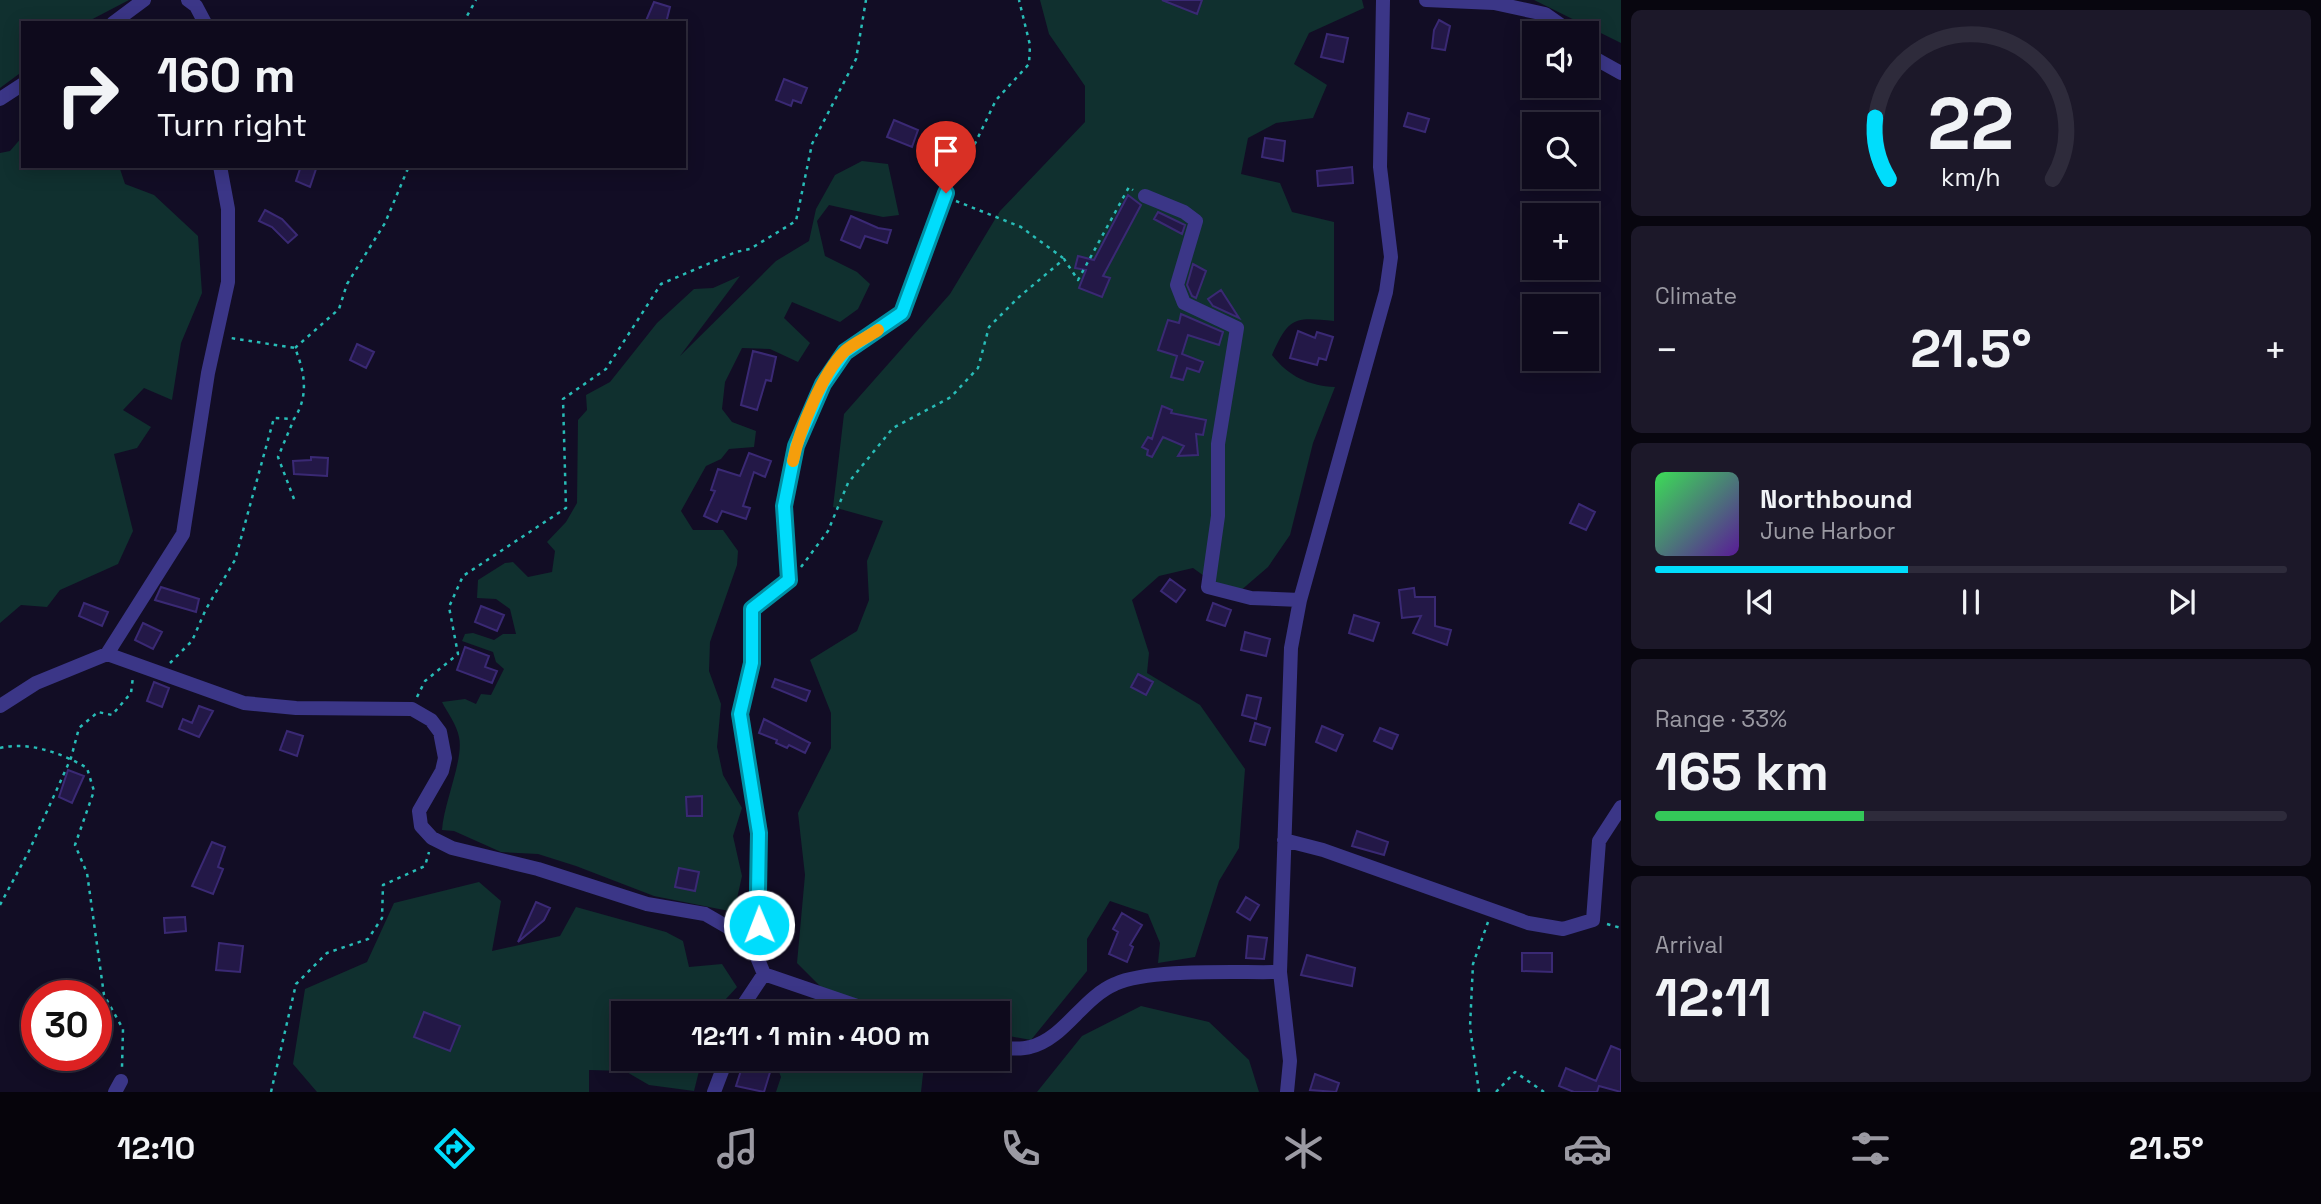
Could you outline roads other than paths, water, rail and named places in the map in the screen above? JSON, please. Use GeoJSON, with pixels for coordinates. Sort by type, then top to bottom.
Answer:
{"type":"FeatureCollection","features":[{"type":"Feature","properties":{"kind":"street"},"geometry":{"type":"LineString","coordinates":[[116,21],[144,0]]}},
{"type":"Feature","properties":{"kind":"street"},"geometry":{"type":"LineString","coordinates":[[188,0],[196,6],[204,21]]}},
{"type":"Feature","properties":{"kind":"street"},"geometry":{"type":"LineString","coordinates":[[1287,1092],[1290,1061],[1280,972],[1291,648],[1300,600],[1353,418],[1386,292],[1391,257],[1380,167],[1383,0]]}},
{"type":"Feature","properties":{"kind":"street"},"geometry":{"type":"LineString","coordinates":[[1426,0],[1494,3],[1545,14],[1555,21]]}},
{"type":"Feature","properties":{"kind":"street"},"geometry":{"type":"LineString","coordinates":[[1599,62],[1621,73]]}},
{"type":"Feature","properties":{"kind":"street"},"geometry":{"type":"LineString","coordinates":[[0,99],[21,85]]}},
{"type":"Feature","properties":{"kind":"street"},"geometry":{"type":"LineString","coordinates":[[0,706],[36,682],[107,654],[183,534],[208,373],[228,282],[228,209],[219,168]]}},
{"type":"Feature","properties":{"kind":"street"},"geometry":{"type":"LineString","coordinates":[[750,940],[759,925],[761,911],[758,893],[759,833],[740,714],[752,663],[752,609],[789,580],[784,506],[796,446],[823,384],[845,352],[902,313],[946,193]]}},
{"type":"Feature","properties":{"kind":"street"},"geometry":{"type":"LineString","coordinates":[[1145,196],[1184,212],[1196,221],[1177,285],[1184,303],[1237,328],[1218,444],[1219,516],[1208,587],[1251,598],[1300,600]]}},
{"type":"Feature","properties":{"kind":"street"},"geometry":{"type":"LineString","coordinates":[[107,654],[244,703],[296,708],[412,709],[431,720],[440,732],[445,758],[442,771],[419,811],[421,826],[432,838],[452,848],[538,869],[647,904],[705,914],[750,940],[764,974],[843,1001]]}},
{"type":"Feature","properties":{"kind":"street"},"geometry":{"type":"LineString","coordinates":[[1284,840],[1323,850],[1528,923],[1563,929],[1593,920],[1599,841],[1621,807]]}},
{"type":"Feature","properties":{"kind":"street"},"geometry":{"type":"LineString","coordinates":[[1010,1048],[1029,1048],[1049,1040],[1088,1000],[1114,984],[1139,976],[1280,972]]}},
{"type":"Feature","properties":{"kind":"street"},"geometry":{"type":"LineString","coordinates":[[746,1001],[764,974]]}},
{"type":"Feature","properties":{"kind":"street"},"geometry":{"type":"LineString","coordinates":[[714,1092],[722,1071]]}}]}
